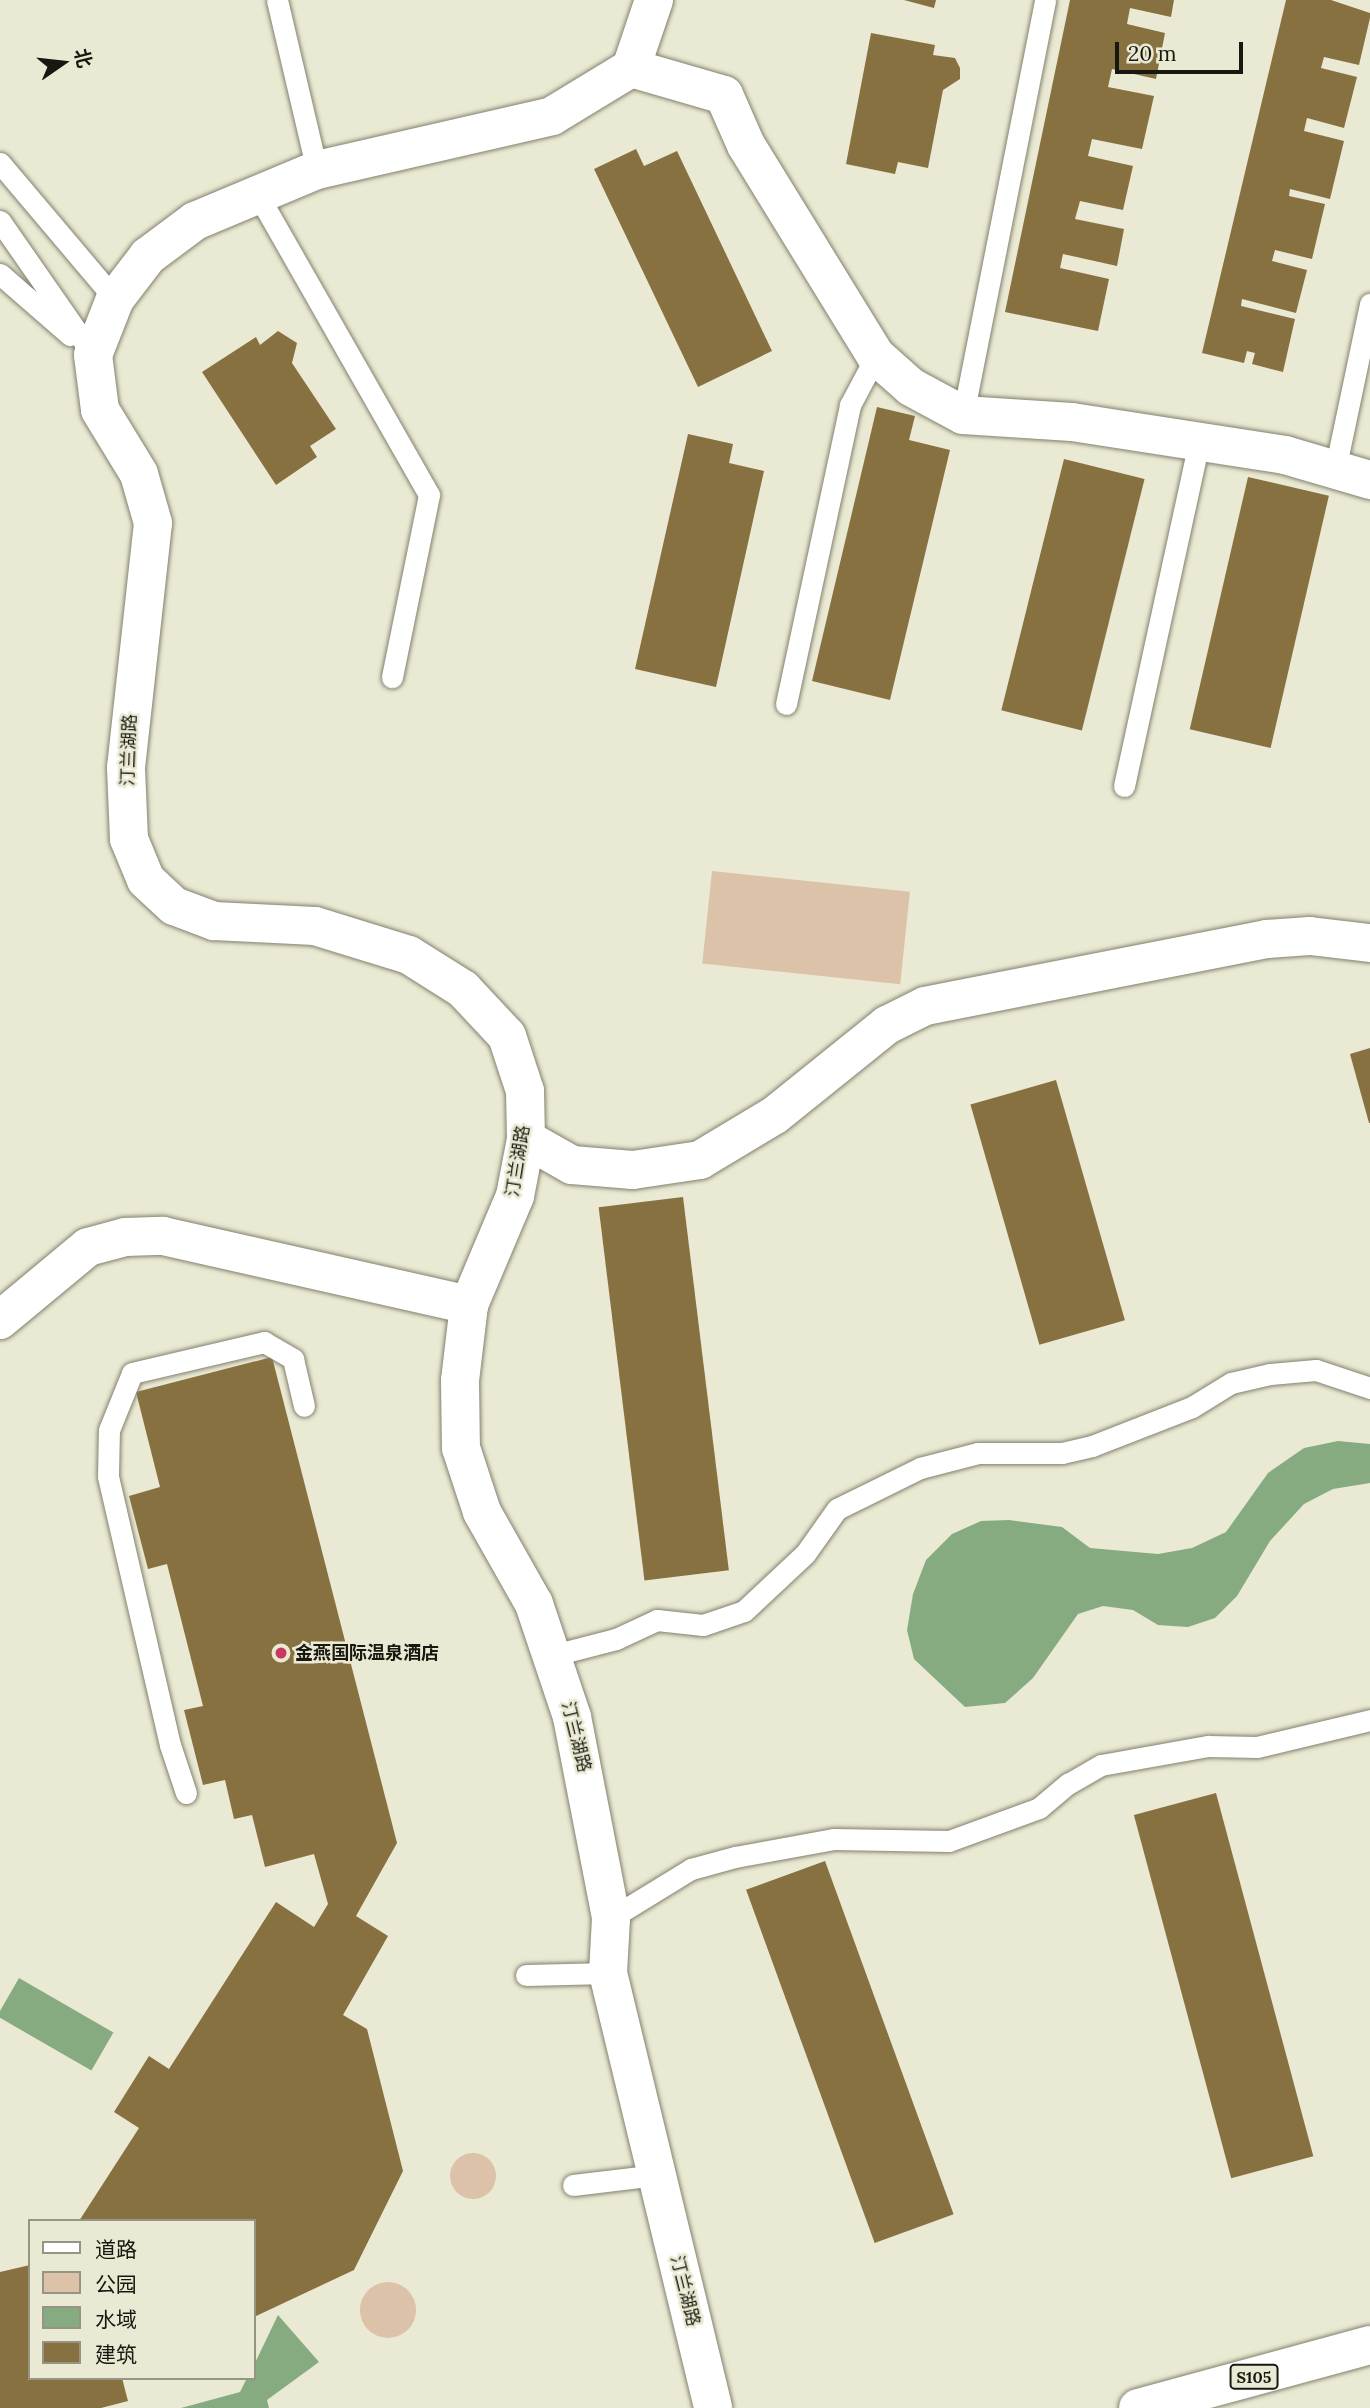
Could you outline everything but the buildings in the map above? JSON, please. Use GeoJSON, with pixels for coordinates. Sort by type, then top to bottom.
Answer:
{"type":"FeatureCollection","features":[{"type":"Feature","properties":{"kind":"street"},"geometry":{"type":"LineString","coordinates":[[654,0],[631,68],[724,95],[746,145],[876,356],[911,387],[963,415],[1072,422],[1284,455],[1353,475]]}},
{"type":"Feature","properties":{"kind":"street","name":"汀兰湖路"},"geometry":{"type":"LineString","coordinates":[[631,68],[552,116],[317,170],[195,221],[148,256],[115,299],[93,355],[100,410],[139,474],[153,523],[126,768],[129,839],[146,880],[174,906],[214,921],[315,926],[361,937],[410,955],[463,989],[507,1036],[525,1091],[526,1139],[515,1196],[469,1305],[460,1380],[461,1448],[482,1512],[534,1604],[554,1655],[594,1815],[611,1918],[608,1973],[713,2408]]}},
{"type":"Feature","properties":{"kind":"street"},"geometry":{"type":"LineString","coordinates":[[526,1139],[572,1165],[633,1170],[699,1160],[775,1115],[887,1025],[925,1006],[1267,939],[1310,936],[1370,943]]}},
{"type":"Feature","properties":{"kind":"street"},"geometry":{"type":"LineString","coordinates":[[3,1313],[88,1247],[125,1237],[163,1236],[469,1305]]}},
{"type":"Feature","properties":{"kind":"street","name":"S105"},"geometry":{"type":"LineString","coordinates":[[1138,2408],[1370,2345]]}},
{"type":"Feature","properties":{"kind":"lane"},"geometry":{"type":"LineString","coordinates":[[277,0],[317,170]]}},
{"type":"Feature","properties":{"kind":"lane"},"geometry":{"type":"LineString","coordinates":[[963,415],[1045,0]]}},
{"type":"Feature","properties":{"kind":"lane"},"geometry":{"type":"LineString","coordinates":[[0,163],[115,299]]}},
{"type":"Feature","properties":{"kind":"lane"},"geometry":{"type":"LineString","coordinates":[[258,195],[429,495],[392,677]]}},
{"type":"Feature","properties":{"kind":"lane"},"geometry":{"type":"LineString","coordinates":[[0,221],[93,355]]}},
{"type":"Feature","properties":{"kind":"lane"},"geometry":{"type":"LineString","coordinates":[[0,274],[93,355]]}},
{"type":"Feature","properties":{"kind":"lane"},"geometry":{"type":"LineString","coordinates":[[1353,475],[1370,304]]}},
{"type":"Feature","properties":{"kind":"lane"},"geometry":{"type":"LineString","coordinates":[[786,704],[850,405],[876,356]]}},
{"type":"Feature","properties":{"kind":"lane"},"geometry":{"type":"LineString","coordinates":[[1124,786],[1199,442]]}},
{"type":"Feature","properties":{"kind":"lane"},"geometry":{"type":"LineString","coordinates":[[187,1793],[170,1745],[155,1666],[108,1476],[108,1430],[132,1373],[264,1342],[292,1359],[304,1406]]}},
{"type":"Feature","properties":{"kind":"lane"},"geometry":{"type":"LineString","coordinates":[[554,1655],[617,1639],[657,1620],[703,1625],[744,1611],[805,1554],[837,1509],[920,1468],[978,1454],[1062,1453],[1092,1446],[1192,1407],[1231,1383],[1270,1374],[1316,1370],[1370,1388]]}},
{"type":"Feature","properties":{"kind":"lane"},"geometry":{"type":"LineString","coordinates":[[611,1918],[691,1869],[734,1857],[834,1839],[949,1841],[1039,1808],[1068,1784],[1101,1765],[1208,1745],[1257,1747],[1370,1720]]}},
{"type":"Feature","properties":{"kind":"lane"},"geometry":{"type":"LineString","coordinates":[[526,1975],[608,1973]]}},
{"type":"Feature","properties":{"kind":"lane"},"geometry":{"type":"LineString","coordinates":[[573,2185],[657,2175]]}},
{"type":"Feature","properties":{"kind":"green space"},"geometry":{"type":"Polygon","coordinates":[[[712,871],[910,892],[900,984],[702,963],[712,871]]]}},
{"type":"Feature","properties":{"kind":"green space"},"geometry":{"type":"Polygon","coordinates":[[[473,2153],[489,2160],[496,2176],[489,2192],[473,2199],[457,2192],[450,2176],[457,2160],[473,2153]]]}},
{"type":"Feature","properties":{"kind":"green space"},"geometry":{"type":"Polygon","coordinates":[[[388,2282],[399,2284],[408,2290],[414,2299],[414,2321],[408,2330],[399,2336],[388,2338],[377,2336],[368,2330],[362,2321],[360,2310],[362,2299],[368,2290],[377,2284],[388,2282]]]}},
{"type":"Feature","properties":{"kind":"water"},"geometry":{"type":"Polygon","coordinates":[[[1338,1441],[1370,1444],[1370,1483],[1333,1489],[1304,1504],[1270,1541],[1237,1596],[1215,1618],[1188,1627],[1158,1625],[1133,1610],[1103,1606],[1078,1614],[1033,1678],[1005,1703],[965,1707],[914,1659],[907,1630],[913,1594],[926,1560],[952,1534],[981,1521],[1009,1520],[1062,1527],[1090,1548],[1158,1554],[1192,1548],[1226,1532],[1268,1473],[1304,1448],[1338,1441]]]}},
{"type":"Feature","properties":{"kind":"water"},"geometry":{"type":"Polygon","coordinates":[[[19,1978],[113,2032],[91,2071],[0,2018],[0,2011],[19,1978]]]}},
{"type":"Feature","properties":{"kind":"water"},"geometry":{"type":"Polygon","coordinates":[[[278,2315],[319,2362],[267,2400],[269,2408],[181,2408],[240,2392],[246,2380],[256,2380],[256,2361],[278,2315]]]}},
{"type":"Feature","properties":{"kind":"place","name":"金燕国际温泉酒店"},"geometry":{"type":"Point","coordinates":[281,1653]}}]}
